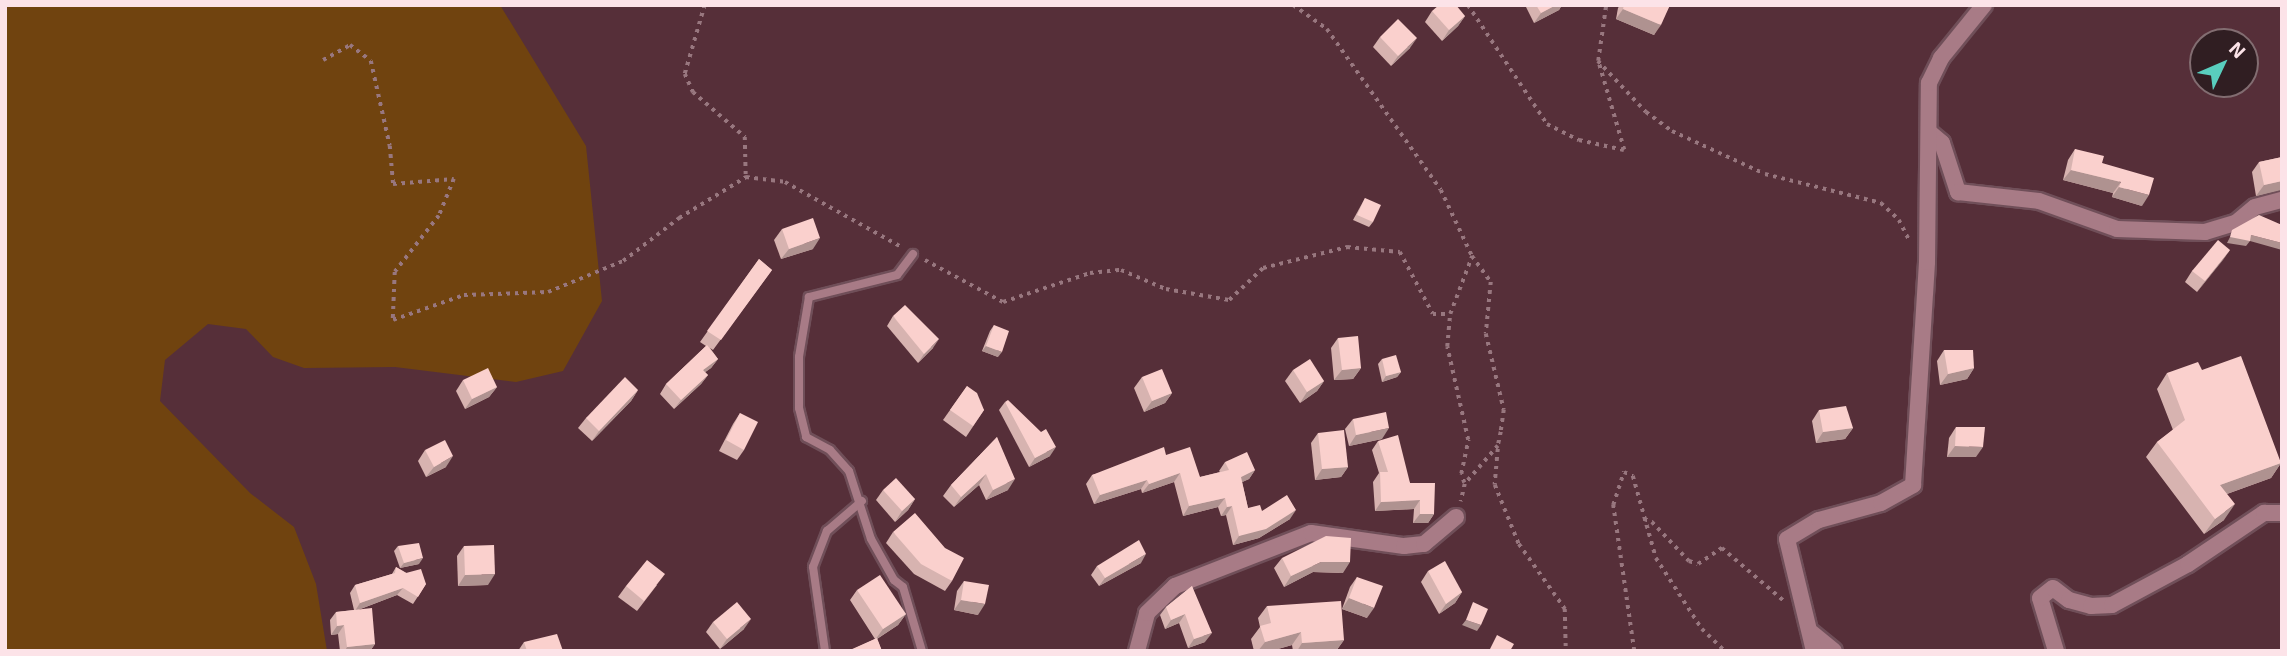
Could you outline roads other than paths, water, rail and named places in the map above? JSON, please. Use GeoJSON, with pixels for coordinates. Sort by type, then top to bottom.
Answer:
{"type":"FeatureCollection","features":[{"type":"Feature","properties":{"kind":"street"},"geometry":{"type":"LineString","coordinates":[[1814,651],[1811,628],[1787,539],[1819,520],[1881,503],[1913,485],[1927,262],[1929,83],[1941,58],[1984,5]]}},
{"type":"Feature","properties":{"kind":"street"},"geometry":{"type":"LineString","coordinates":[[1929,132],[1942,143],[1958,191],[2039,201],[2117,229],[2205,233],[2237,222],[2255,207],[2282,200]]}},
{"type":"Feature","properties":{"kind":"street"},"geometry":{"type":"LineString","coordinates":[[2056,651],[2040,598],[2053,587],[2069,600],[2091,606],[2112,605],[2189,564],[2264,513],[2282,513]]}},
{"type":"Feature","properties":{"kind":"street"},"geometry":{"type":"LineString","coordinates":[[1137,651],[1147,613],[1158,597],[1175,586],[1311,533],[1404,546],[1424,544],[1456,517]]}},
{"type":"Feature","properties":{"kind":"street"},"geometry":{"type":"LineString","coordinates":[[1811,628],[1834,651]]}},
{"type":"Feature","properties":{"kind":"lane"},"geometry":{"type":"LineString","coordinates":[[913,254],[897,275],[809,297],[799,357],[799,408],[806,437],[830,450],[849,471],[862,500],[871,539],[894,580],[903,587],[922,651]]}},
{"type":"Feature","properties":{"kind":"lane"},"geometry":{"type":"LineString","coordinates":[[825,651],[813,567],[827,531],[862,500]]}}]}
